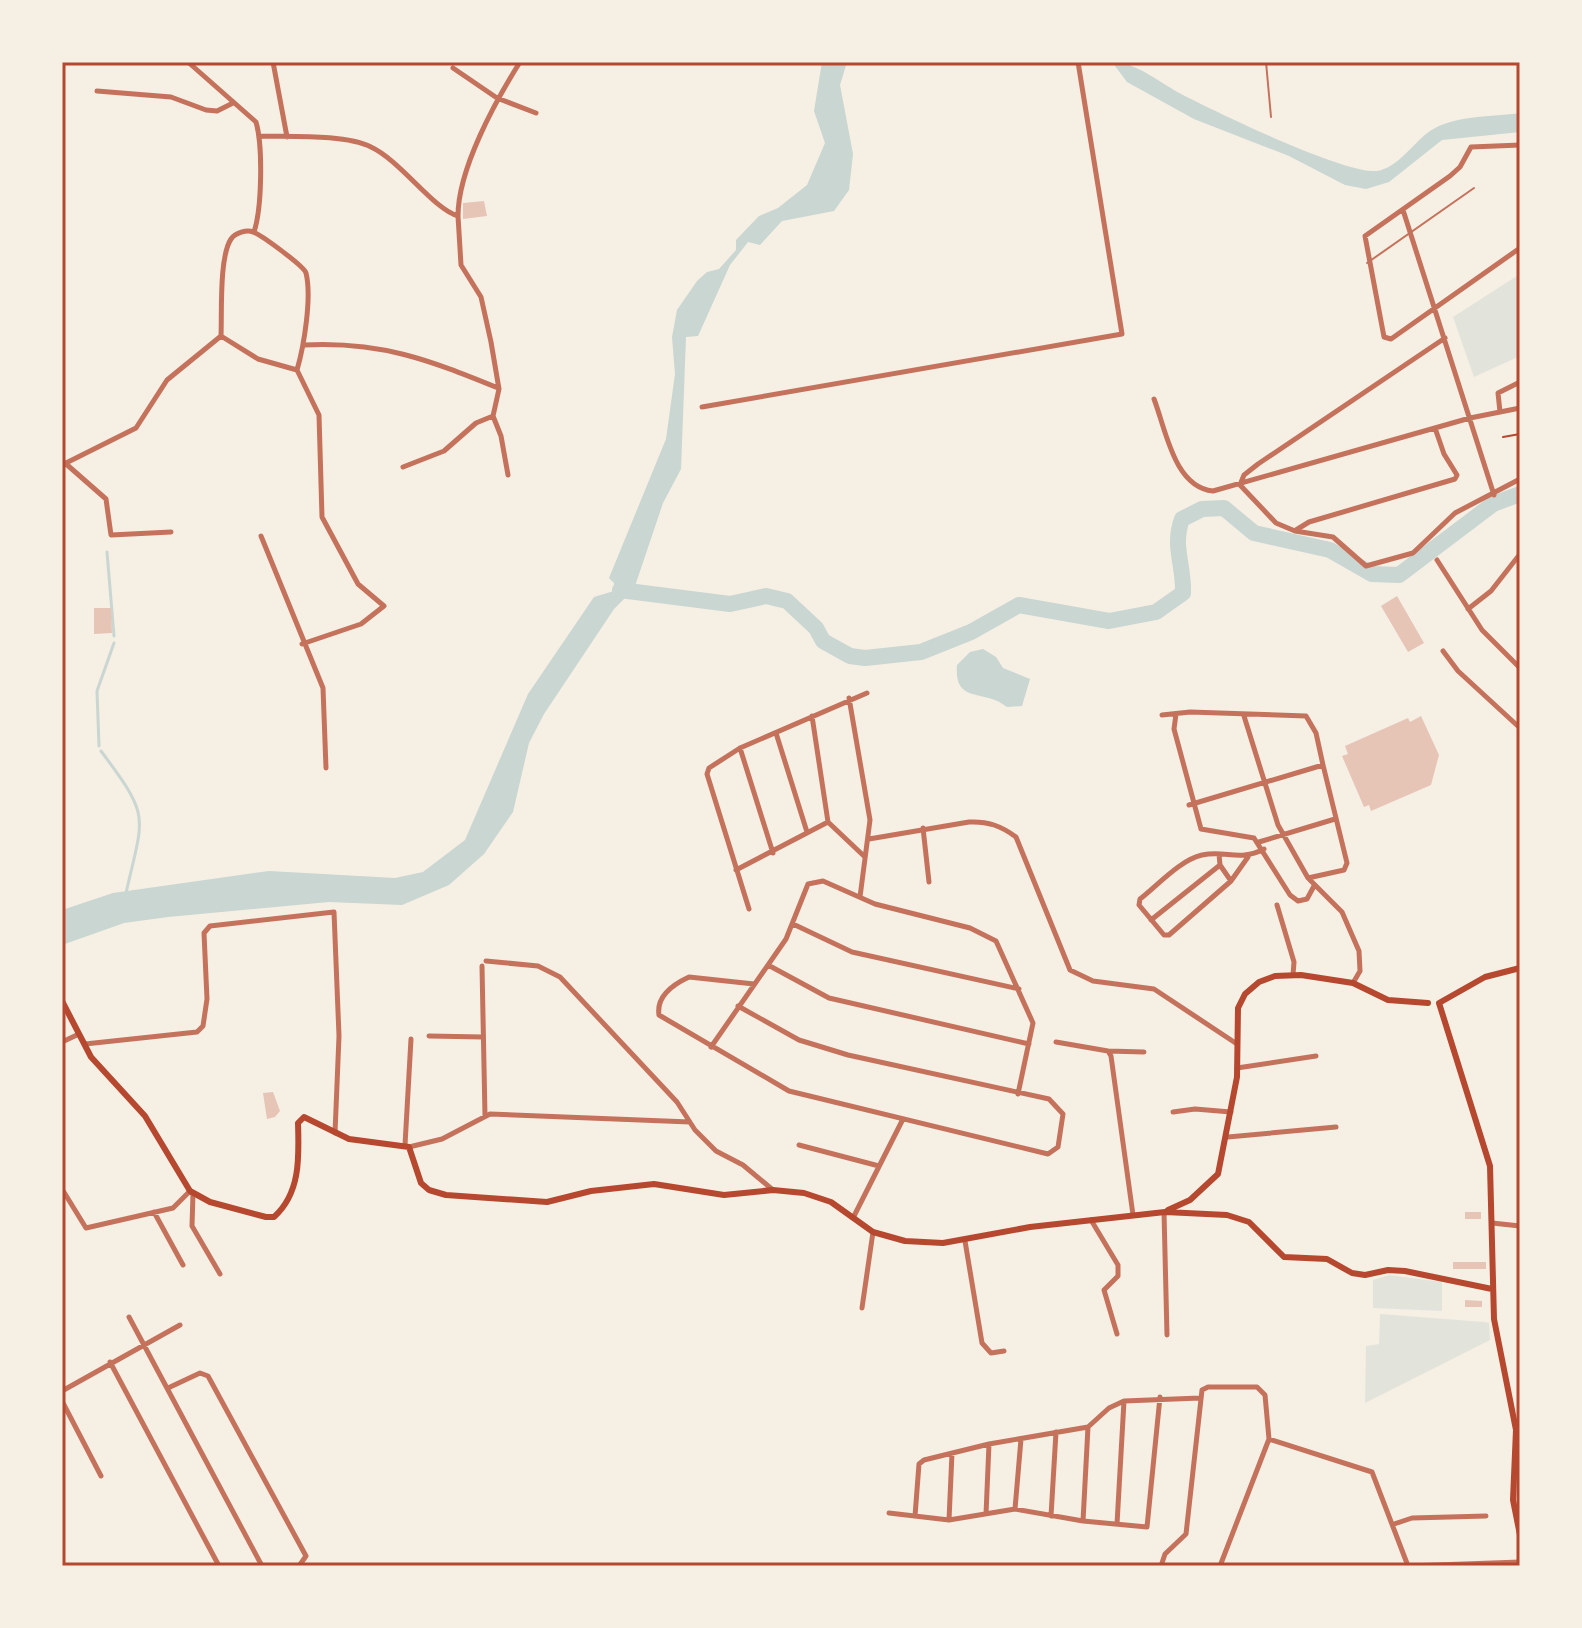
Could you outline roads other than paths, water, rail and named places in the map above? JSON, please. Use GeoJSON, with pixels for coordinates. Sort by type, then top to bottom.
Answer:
{"type":"FeatureCollection","features":[{"type":"Feature","properties":{"kind":"main road"},"geometry":{"type":"LineString","coordinates":[[1520,968],[1485,977],[1439,1003],[1462,1084],[1487,1150],[1496,1340],[1516,1430],[1513,1500],[1520,1535]]}},
{"type":"Feature","properties":{"kind":"main road"},"geometry":{"type":"LineString","coordinates":[[1165,1212],[1190,1200],[1211,1184],[1218,1174],[1233,1112],[1238,1008],[1245,994],[1275,976],[1293,975],[1353,983],[1388,1000],[1428,1003]]}},
{"type":"Feature","properties":{"kind":"main road"},"geometry":{"type":"LineString","coordinates":[[62,1001],[84,1045],[145,1116],[192,1192],[210,1202],[274,1217],[284,1209],[300,1164],[300,1119],[308,1118],[349,1139],[407,1146],[421,1183],[429,1190],[459,1197],[547,1202],[591,1191],[654,1184],[724,1195],[773,1190],[818,1196],[873,1232],[905,1241],[965,1241],[1091,1220],[1165,1212],[1240,1217],[1284,1257],[1327,1259],[1352,1273],[1365,1275],[1388,1270],[1405,1271],[1492,1289]]}},
{"type":"Feature","properties":{"kind":"street"},"geometry":{"type":"LineString","coordinates":[[188,62],[256,122],[260,136],[261,211],[254,232]]}},
{"type":"Feature","properties":{"kind":"street"},"geometry":{"type":"LineString","coordinates":[[273,62],[287,137]]}},
{"type":"Feature","properties":{"kind":"street"},"geometry":{"type":"LineString","coordinates":[[508,475],[501,436],[493,416],[499,389],[484,306],[461,265],[458,216],[462,178],[497,98],[520,62]]}},
{"type":"Feature","properties":{"kind":"street"},"geometry":{"type":"LineString","coordinates":[[702,407],[1122,334],[1078,62]]}},
{"type":"Feature","properties":{"kind":"street"},"geometry":{"type":"LineString","coordinates":[[453,68],[497,98],[536,113]]}},
{"type":"Feature","properties":{"kind":"street"},"geometry":{"type":"LineString","coordinates":[[97,91],[171,97],[217,111],[233,103]]}},
{"type":"Feature","properties":{"kind":"street"},"geometry":{"type":"LineString","coordinates":[[260,136],[370,146],[415,178],[438,205],[458,216]]}},
{"type":"Feature","properties":{"kind":"street"},"geometry":{"type":"LineString","coordinates":[[1520,145],[1471,147],[1455,172],[1365,236],[1367,263],[1384,337],[1391,339],[1520,248]]}},
{"type":"Feature","properties":{"kind":"street"},"geometry":{"type":"LineString","coordinates":[[1403,209],[1494,495]]}},
{"type":"Feature","properties":{"kind":"street"},"geometry":{"type":"LineString","coordinates":[[171,532],[111,535],[106,499],[64,464],[136,428],[167,380],[221,336],[223,278],[231,239],[238,233],[254,232],[298,261],[306,274],[304,345],[297,370],[319,415],[322,517],[358,584],[384,606],[361,624],[302,644]]}},
{"type":"Feature","properties":{"kind":"street"},"geometry":{"type":"LineString","coordinates":[[221,336],[258,359],[297,370]]}},
{"type":"Feature","properties":{"kind":"street"},"geometry":{"type":"LineString","coordinates":[[1240,485],[1244,475],[1258,464],[1445,338]]}},
{"type":"Feature","properties":{"kind":"street"},"geometry":{"type":"LineString","coordinates":[[304,345],[351,343],[423,358],[499,389]]}},
{"type":"Feature","properties":{"kind":"street"},"geometry":{"type":"LineString","coordinates":[[1500,412],[1498,393],[1520,382]]}},
{"type":"Feature","properties":{"kind":"street"},"geometry":{"type":"LineString","coordinates":[[1154,399],[1177,462],[1194,486],[1213,491],[1470,418],[1520,408]]}},
{"type":"Feature","properties":{"kind":"street"},"geometry":{"type":"LineString","coordinates":[[403,467],[444,451],[473,426],[493,416]]}},
{"type":"Feature","properties":{"kind":"street"},"geometry":{"type":"LineString","coordinates":[[1295,531],[1309,522],[1455,479],[1457,475],[1444,454],[1435,428]]}},
{"type":"Feature","properties":{"kind":"street"},"geometry":{"type":"LineString","coordinates":[[1240,485],[1268,517],[1295,531],[1333,537],[1348,546],[1363,563],[1371,565],[1413,553],[1455,513],[1520,479]]}},
{"type":"Feature","properties":{"kind":"street"},"geometry":{"type":"LineString","coordinates":[[261,536],[302,644],[323,688],[326,768]]}},
{"type":"Feature","properties":{"kind":"street"},"geometry":{"type":"LineString","coordinates":[[1468,609],[1491,591],[1520,554]]}},
{"type":"Feature","properties":{"kind":"street"},"geometry":{"type":"LineString","coordinates":[[1437,560],[1487,638],[1520,668]]}},
{"type":"Feature","properties":{"kind":"street"},"geometry":{"type":"LineString","coordinates":[[1443,651],[1458,671],[1520,728]]}},
{"type":"Feature","properties":{"kind":"street"},"geometry":{"type":"LineString","coordinates":[[749,909],[707,774],[715,763],[740,748],[849,698],[867,693]]}},
{"type":"Feature","properties":{"kind":"street"},"geometry":{"type":"LineString","coordinates":[[849,698],[867,798],[869,839],[860,897]]}},
{"type":"Feature","properties":{"kind":"street"},"geometry":{"type":"LineString","coordinates":[[1176,714],[1174,729],[1201,829],[1243,834],[1259,842],[1290,895],[1303,902],[1314,886]]}},
{"type":"Feature","properties":{"kind":"street"},"geometry":{"type":"LineString","coordinates":[[812,715],[828,822],[865,858]]}},
{"type":"Feature","properties":{"kind":"street"},"geometry":{"type":"LineString","coordinates":[[1162,715],[1306,716],[1316,733],[1347,868],[1308,878]]}},
{"type":"Feature","properties":{"kind":"street"},"geometry":{"type":"LineString","coordinates":[[1244,716],[1282,833],[1314,886],[1342,912],[1359,951],[1360,971],[1353,983]]}},
{"type":"Feature","properties":{"kind":"street"},"geometry":{"type":"LineString","coordinates":[[776,733],[807,832]]}},
{"type":"Feature","properties":{"kind":"street"},"geometry":{"type":"LineString","coordinates":[[740,748],[773,853]]}},
{"type":"Feature","properties":{"kind":"street"},"geometry":{"type":"LineString","coordinates":[[1189,805],[1323,765]]}},
{"type":"Feature","properties":{"kind":"street"},"geometry":{"type":"LineString","coordinates":[[1259,842],[1335,819]]}},
{"type":"Feature","properties":{"kind":"street"},"geometry":{"type":"LineString","coordinates":[[869,839],[923,828],[984,821],[1004,828],[1016,837],[1070,970],[1093,981],[1154,989],[1237,1044]]}},
{"type":"Feature","properties":{"kind":"street"},"geometry":{"type":"LineString","coordinates":[[736,870],[828,822]]}},
{"type":"Feature","properties":{"kind":"street"},"geometry":{"type":"LineString","coordinates":[[923,828],[929,882]]}},
{"type":"Feature","properties":{"kind":"street"},"geometry":{"type":"LineString","coordinates":[[1248,857],[1219,854],[1192,858],[1140,899],[1139,905],[1164,935],[1169,935],[1231,881],[1248,857],[1264,849]]}},
{"type":"Feature","properties":{"kind":"street"},"geometry":{"type":"LineString","coordinates":[[1219,854],[1220,865],[1231,881]]}},
{"type":"Feature","properties":{"kind":"street"},"geometry":{"type":"LineString","coordinates":[[1151,920],[1220,865]]}},
{"type":"Feature","properties":{"kind":"street"},"geometry":{"type":"LineString","coordinates":[[711,1047],[793,924],[802,891],[813,881],[823,881],[860,897],[988,934],[1000,946],[1033,1023],[1018,1094]]}},
{"type":"Feature","properties":{"kind":"street"},"geometry":{"type":"LineString","coordinates":[[1277,905],[1294,962],[1293,975]]}},
{"type":"Feature","properties":{"kind":"street"},"geometry":{"type":"LineString","coordinates":[[84,1045],[197,1032],[203,1026],[207,999],[204,933],[210,926],[334,912],[339,1036],[335,1133]]}},
{"type":"Feature","properties":{"kind":"street"},"geometry":{"type":"LineString","coordinates":[[793,924],[852,952],[1020,990]]}},
{"type":"Feature","properties":{"kind":"street"},"geometry":{"type":"LineString","coordinates":[[485,1116],[484,964],[529,964],[560,977],[677,1102],[716,1151],[743,1165],[773,1190]]}},
{"type":"Feature","properties":{"kind":"street"},"geometry":{"type":"LineString","coordinates":[[768,965],[829,998],[1029,1044]]}},
{"type":"Feature","properties":{"kind":"street"},"geometry":{"type":"LineString","coordinates":[[738,1006],[799,1040],[848,1055],[1049,1099],[1059,1106],[1063,1114],[1058,1147],[1048,1154],[789,1091],[664,1021],[658,1008],[665,994],[689,977],[754,984]]}},
{"type":"Feature","properties":{"kind":"street"},"geometry":{"type":"LineString","coordinates":[[62,1042],[79,1034]]}},
{"type":"Feature","properties":{"kind":"street"},"geometry":{"type":"LineString","coordinates":[[429,1036],[483,1037]]}},
{"type":"Feature","properties":{"kind":"street"},"geometry":{"type":"LineString","coordinates":[[411,1039],[407,1146],[442,1139],[485,1116],[690,1122]]}},
{"type":"Feature","properties":{"kind":"street"},"geometry":{"type":"LineString","coordinates":[[1056,1042],[1108,1051],[1144,1052]]}},
{"type":"Feature","properties":{"kind":"street"},"geometry":{"type":"LineString","coordinates":[[1108,1051],[1133,1215]]}},
{"type":"Feature","properties":{"kind":"street"},"geometry":{"type":"LineString","coordinates":[[1237,1068],[1316,1056]]}},
{"type":"Feature","properties":{"kind":"street"},"geometry":{"type":"LineString","coordinates":[[1173,1112],[1195,1109],[1233,1112]]}},
{"type":"Feature","properties":{"kind":"street"},"geometry":{"type":"LineString","coordinates":[[853,1218],[903,1119]]}},
{"type":"Feature","properties":{"kind":"street"},"geometry":{"type":"LineString","coordinates":[[1228,1137],[1336,1127]]}},
{"type":"Feature","properties":{"kind":"street"},"geometry":{"type":"LineString","coordinates":[[799,1145],[879,1166]]}},
{"type":"Feature","properties":{"kind":"street"},"geometry":{"type":"LineString","coordinates":[[62,1189],[86,1228],[173,1208],[192,1192]]}},
{"type":"Feature","properties":{"kind":"street"},"geometry":{"type":"LineString","coordinates":[[192,1192],[192,1226],[220,1274]]}},
{"type":"Feature","properties":{"kind":"street"},"geometry":{"type":"LineString","coordinates":[[154,1212],[183,1265]]}},
{"type":"Feature","properties":{"kind":"street"},"geometry":{"type":"LineString","coordinates":[[1165,1212],[1167,1335]]}},
{"type":"Feature","properties":{"kind":"street"},"geometry":{"type":"LineString","coordinates":[[1091,1220],[1118,1265],[1118,1276],[1104,1290],[1117,1334]]}},
{"type":"Feature","properties":{"kind":"street"},"geometry":{"type":"LineString","coordinates":[[1492,1223],[1520,1226]]}},
{"type":"Feature","properties":{"kind":"street"},"geometry":{"type":"LineString","coordinates":[[862,1308],[873,1232]]}},
{"type":"Feature","properties":{"kind":"street"},"geometry":{"type":"LineString","coordinates":[[965,1241],[982,1343],[991,1353],[1004,1351]]}},
{"type":"Feature","properties":{"kind":"street"},"geometry":{"type":"LineString","coordinates":[[129,1317],[262,1566]]}},
{"type":"Feature","properties":{"kind":"street"},"geometry":{"type":"LineString","coordinates":[[62,1391],[180,1325]]}},
{"type":"Feature","properties":{"kind":"street"},"geometry":{"type":"LineString","coordinates":[[110,1362],[219,1566]]}},
{"type":"Feature","properties":{"kind":"street"},"geometry":{"type":"LineString","coordinates":[[168,1388],[200,1373],[208,1376],[306,1556],[299,1566]]}},
{"type":"Feature","properties":{"kind":"street"},"geometry":{"type":"LineString","coordinates":[[1161,1566],[1165,1554],[1186,1534],[1202,1390],[1208,1387],[1262,1389],[1269,1439],[1220,1566]]}},
{"type":"Feature","properties":{"kind":"street"},"geometry":{"type":"LineString","coordinates":[[889,1513],[949,1520],[1015,1509],[1143,1528],[1149,1523],[1160,1397]]}},
{"type":"Feature","properties":{"kind":"street"},"geometry":{"type":"LineString","coordinates":[[915,1516],[919,1464],[989,1444],[1088,1427],[1109,1408],[1124,1401],[1160,1397],[1200,1398]]}},
{"type":"Feature","properties":{"kind":"street"},"geometry":{"type":"LineString","coordinates":[[62,1401],[101,1476]]}},
{"type":"Feature","properties":{"kind":"street"},"geometry":{"type":"LineString","coordinates":[[1117,1524],[1124,1401]]}},
{"type":"Feature","properties":{"kind":"street"},"geometry":{"type":"LineString","coordinates":[[1083,1521],[1088,1427]]}},
{"type":"Feature","properties":{"kind":"street"},"geometry":{"type":"LineString","coordinates":[[1051,1516],[1056,1432]]}},
{"type":"Feature","properties":{"kind":"street"},"geometry":{"type":"LineString","coordinates":[[1015,1509],[1021,1439]]}},
{"type":"Feature","properties":{"kind":"street"},"geometry":{"type":"LineString","coordinates":[[1269,1439],[1372,1472],[1408,1566],[1520,1562]]}},
{"type":"Feature","properties":{"kind":"street"},"geometry":{"type":"LineString","coordinates":[[986,1514],[989,1444]]}},
{"type":"Feature","properties":{"kind":"street"},"geometry":{"type":"LineString","coordinates":[[949,1520],[952,1453]]}},
{"type":"Feature","properties":{"kind":"street"},"geometry":{"type":"LineString","coordinates":[[1394,1524],[1412,1518],[1486,1516]]}},
{"type":"Feature","properties":{"kind":"lane"},"geometry":{"type":"LineString","coordinates":[[1266,62],[1271,117]]}},
{"type":"Feature","properties":{"kind":"lane"},"geometry":{"type":"LineString","coordinates":[[1367,263],[1474,188]]}},
{"type":"Feature","properties":{"kind":"waterway"},"geometry":{"type":"LineString","coordinates":[[620,590],[730,604],[766,596],[787,601],[816,628],[823,641],[850,656],[865,658],[921,652],[971,632],[1019,605],[1109,621],[1156,612],[1183,593],[1179,529],[1182,519],[1202,509],[1224,508],[1254,533],[1330,550],[1372,574],[1399,575],[1493,504],[1520,494]]}},
{"type":"Feature","properties":{"kind":"waterway"},"geometry":{"type":"LineString","coordinates":[[107,552],[114,636]]}},
{"type":"Feature","properties":{"kind":"waterway"},"geometry":{"type":"LineString","coordinates":[[99,746],[97,691],[114,643]]}},
{"type":"Feature","properties":{"kind":"waterway"},"geometry":{"type":"LineString","coordinates":[[101,751],[129,790],[139,818],[137,847],[126,893]]}}]}
